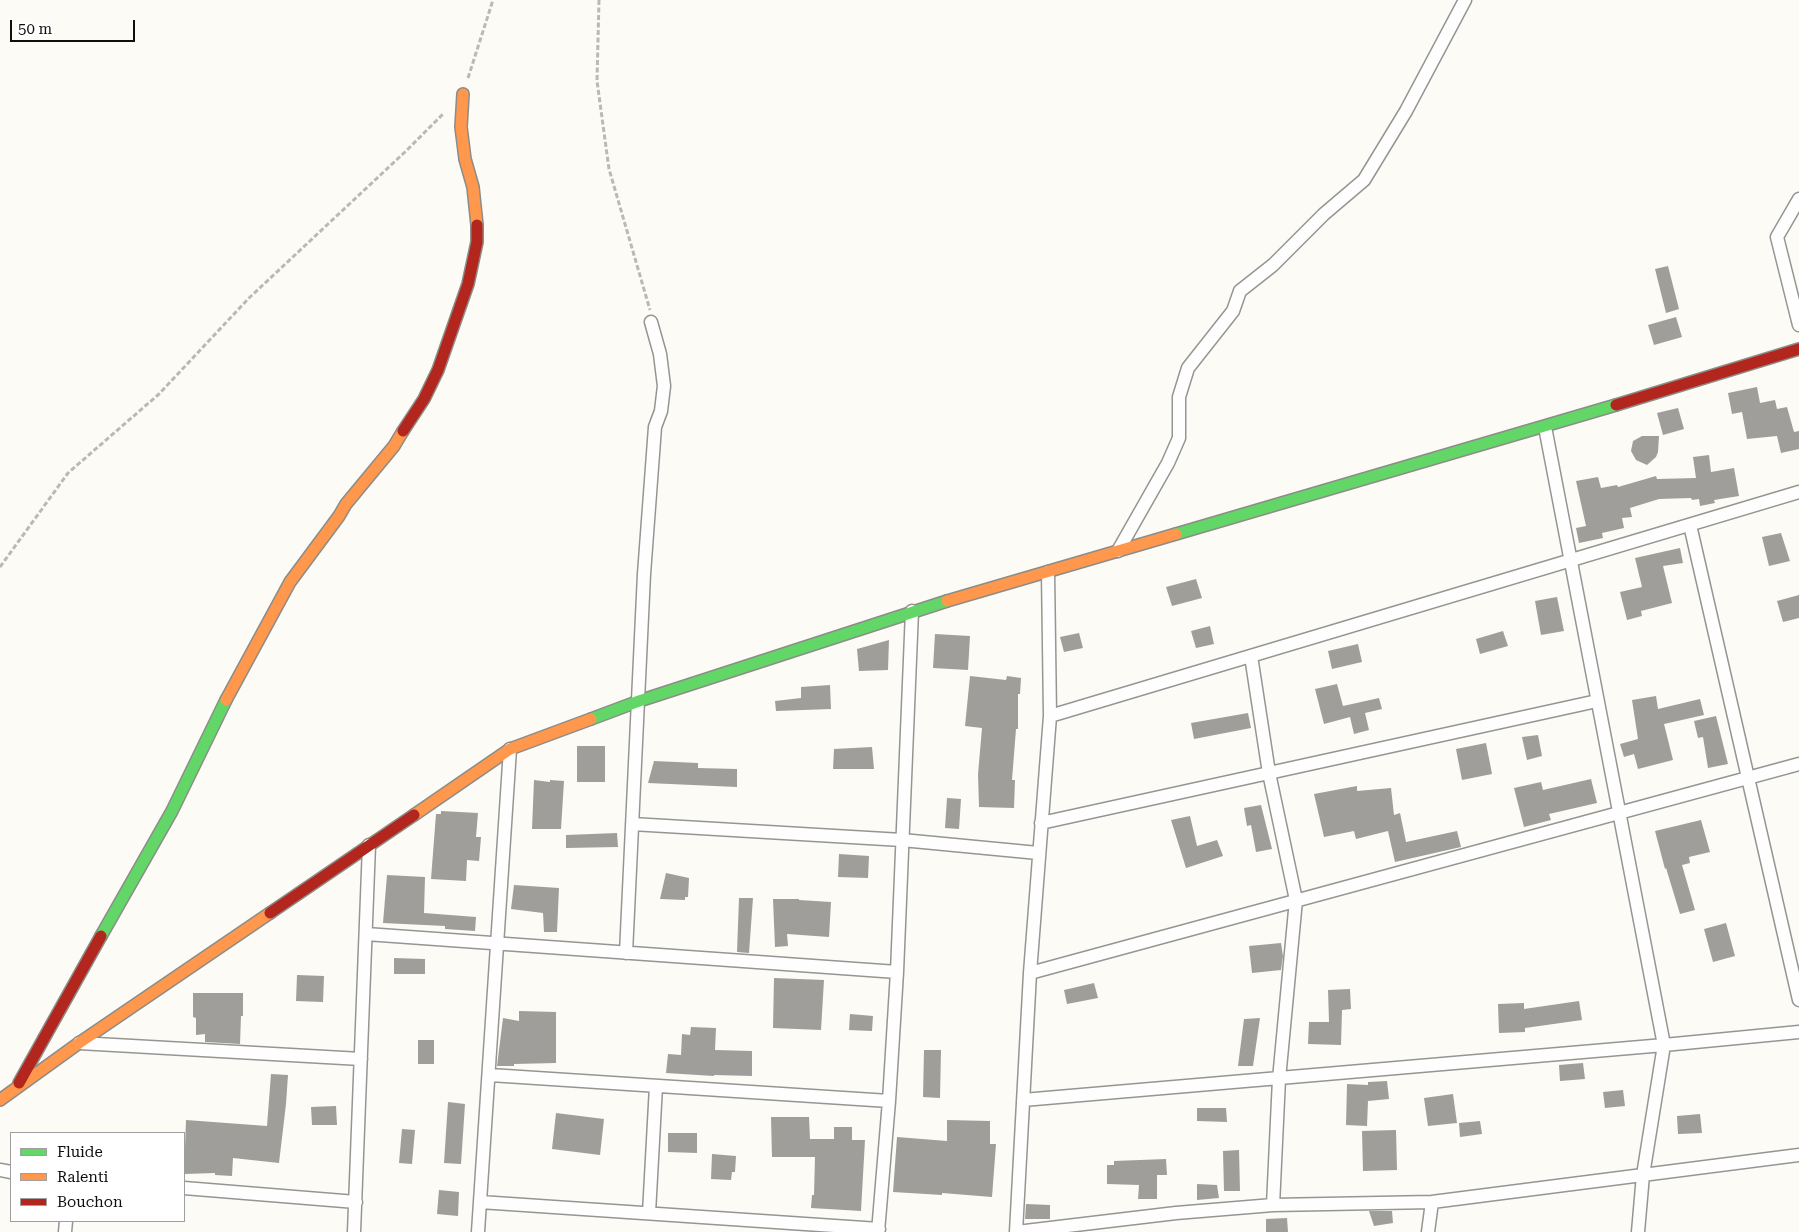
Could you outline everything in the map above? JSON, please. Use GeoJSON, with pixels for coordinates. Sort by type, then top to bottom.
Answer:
{"type":"FeatureCollection","features":[{"type":"Feature","properties":{"kind":"street"},"geometry":{"type":"LineString","coordinates":[[1118,551],[1168,463],[1179,438],[1179,398],[1188,368],[1233,311],[1240,291],[1273,265],[1324,214],[1364,180],[1406,111],[1465,0]]}},
{"type":"Feature","properties":{"kind":"street"},"geometry":{"type":"LineString","coordinates":[[16,1089],[172,811],[234,684],[290,582],[346,504],[394,446],[424,399],[438,370],[468,284],[477,242],[477,219],[473,187],[465,159],[461,127],[463,94]]}},
{"type":"Feature","properties":{"kind":"street"},"geometry":{"type":"LineString","coordinates":[[1799,199],[1777,237],[1799,325]]}},
{"type":"Feature","properties":{"kind":"street"},"geometry":{"type":"LineString","coordinates":[[626,953],[650,479],[655,427],[662,411],[664,386],[660,354],[651,322]]}},
{"type":"Feature","properties":{"kind":"street"},"geometry":{"type":"LineString","coordinates":[[0,1100],[79,1043],[510,749],[639,701],[912,611],[1545,427],[1799,349]]}},
{"type":"Feature","properties":{"kind":"street"},"geometry":{"type":"LineString","coordinates":[[1545,427],[1664,1046],[1643,1174],[1638,1232]]}},
{"type":"Feature","properties":{"kind":"street"},"geometry":{"type":"LineString","coordinates":[[1050,716],[1799,492]]}},
{"type":"Feature","properties":{"kind":"street"},"geometry":{"type":"LineString","coordinates":[[1690,525],[1799,1000]]}},
{"type":"Feature","properties":{"kind":"street"},"geometry":{"type":"LineString","coordinates":[[1048,572],[1050,716],[1030,973],[1016,1232],[1176,1213],[1272,1205],[1432,1202],[1799,1155]]}},
{"type":"Feature","properties":{"kind":"street"},"geometry":{"type":"LineString","coordinates":[[480,1202],[878,1230],[897,972],[912,611]]}},
{"type":"Feature","properties":{"kind":"street"},"geometry":{"type":"LineString","coordinates":[[1251,656],[1268,773],[1296,900],[1279,1079],[1272,1205]]}},
{"type":"Feature","properties":{"kind":"street"},"geometry":{"type":"LineString","coordinates":[[1041,823],[1597,701]]}},
{"type":"Feature","properties":{"kind":"street"},"geometry":{"type":"LineString","coordinates":[[478,1232],[490,1075],[510,749]]}},
{"type":"Feature","properties":{"kind":"street"},"geometry":{"type":"LineString","coordinates":[[1030,973],[1799,764]]}},
{"type":"Feature","properties":{"kind":"street"},"geometry":{"type":"LineString","coordinates":[[632,824],[902,840],[1038,853]]}},
{"type":"Feature","properties":{"kind":"street"},"geometry":{"type":"LineString","coordinates":[[354,1232],[369,845]]}},
{"type":"Feature","properties":{"kind":"street"},"geometry":{"type":"LineString","coordinates":[[366,934],[897,972]]}},
{"type":"Feature","properties":{"kind":"street"},"geometry":{"type":"LineString","coordinates":[[1023,1100],[1664,1046],[1799,1032]]}},
{"type":"Feature","properties":{"kind":"street"},"geometry":{"type":"LineString","coordinates":[[79,1043],[361,1059]]}},
{"type":"Feature","properties":{"kind":"street"},"geometry":{"type":"LineString","coordinates":[[490,1075],[889,1101]]}},
{"type":"Feature","properties":{"kind":"street"},"geometry":{"type":"LineString","coordinates":[[649,1213],[656,1086]]}},
{"type":"Feature","properties":{"kind":"street"},"geometry":{"type":"LineString","coordinates":[[185,1188],[356,1202]]}},
{"type":"Feature","properties":{"kind":"street"},"geometry":{"type":"LineString","coordinates":[[1428,1232],[1432,1202]]}},
{"type":"Feature","properties":{"kind":"path"},"geometry":{"type":"LineString","coordinates":[[0,567],[68,473],[160,394],[249,298],[406,151],[463,94],[493,0]]}},
{"type":"Feature","properties":{"kind":"path"},"geometry":{"type":"LineString","coordinates":[[599,0],[597,81],[609,168],[649,305],[651,322]]}},
{"type":"Feature","properties":{"kind":"building"},"geometry":{"type":"Polygon","coordinates":[[[1668,266],[1679,309],[1666,313],[1655,269],[1668,266]]]}},
{"type":"Feature","properties":{"kind":"building"},"geometry":{"type":"Polygon","coordinates":[[[1676,317],[1682,337],[1654,345],[1648,325],[1676,317]]]}},
{"type":"Feature","properties":{"kind":"building"},"geometry":{"type":"Polygon","coordinates":[[[1757,387],[1760,403],[1775,400],[1777,409],[1787,407],[1794,432],[1799,431],[1799,449],[1781,453],[1777,436],[1747,439],[1742,412],[1732,414],[1728,393],[1757,387]]]}},
{"type":"Feature","properties":{"kind":"building"},"geometry":{"type":"Polygon","coordinates":[[[1678,408],[1684,429],[1663,435],[1657,413],[1678,408]]]}},
{"type":"Feature","properties":{"kind":"building"},"geometry":{"type":"Polygon","coordinates":[[[1642,436],[1659,436],[1656,457],[1647,465],[1636,460],[1631,451],[1633,441],[1642,436]]]}},
{"type":"Feature","properties":{"kind":"building"},"geometry":{"type":"Polygon","coordinates":[[[1709,455],[1711,472],[1734,468],[1739,496],[1714,500],[1715,503],[1700,506],[1699,499],[1659,499],[1630,508],[1632,517],[1622,518],[1624,528],[1602,533],[1603,538],[1579,543],[1576,528],[1586,526],[1576,481],[1598,477],[1601,488],[1617,485],[1618,487],[1656,476],[1657,479],[1696,478],[1693,457],[1709,455]]]}},
{"type":"Feature","properties":{"kind":"building"},"geometry":{"type":"Polygon","coordinates":[[[1781,533],[1790,561],[1769,566],[1762,537],[1781,533]]]}},
{"type":"Feature","properties":{"kind":"building"},"geometry":{"type":"Polygon","coordinates":[[[1680,548],[1683,563],[1663,566],[1672,603],[1641,611],[1642,616],[1627,620],[1620,592],[1642,587],[1635,558],[1680,548]]]}},
{"type":"Feature","properties":{"kind":"building"},"geometry":{"type":"Polygon","coordinates":[[[1196,579],[1202,598],[1172,606],[1166,587],[1196,579]]]}},
{"type":"Feature","properties":{"kind":"building"},"geometry":{"type":"Polygon","coordinates":[[[1799,595],[1799,618],[1783,622],[1777,601],[1799,595]]]}},
{"type":"Feature","properties":{"kind":"building"},"geometry":{"type":"Polygon","coordinates":[[[1557,597],[1564,631],[1541,635],[1535,601],[1557,597]]]}},
{"type":"Feature","properties":{"kind":"building"},"geometry":{"type":"Polygon","coordinates":[[[1210,626],[1214,644],[1196,648],[1191,631],[1210,626]]]}},
{"type":"Feature","properties":{"kind":"building"},"geometry":{"type":"Polygon","coordinates":[[[1503,631],[1508,646],[1480,654],[1476,639],[1503,631]]]}},
{"type":"Feature","properties":{"kind":"building"},"geometry":{"type":"Polygon","coordinates":[[[1079,633],[1083,648],[1064,652],[1060,637],[1079,633]]]}},
{"type":"Feature","properties":{"kind":"building"},"geometry":{"type":"Polygon","coordinates":[[[935,634],[970,636],[968,670],[933,668],[935,634]]]}},
{"type":"Feature","properties":{"kind":"building"},"geometry":{"type":"Polygon","coordinates":[[[889,640],[888,670],[859,671],[857,649],[889,640]]]}},
{"type":"Feature","properties":{"kind":"building"},"geometry":{"type":"Polygon","coordinates":[[[1358,644],[1362,662],[1332,669],[1328,651],[1358,644]]]}},
{"type":"Feature","properties":{"kind":"building"},"geometry":{"type":"Polygon","coordinates":[[[970,676],[1006,680],[1007,676],[1021,678],[1020,694],[1018,694],[1018,729],[1016,729],[1012,780],[1015,780],[1014,808],[979,807],[978,774],[982,728],[965,726],[970,676]]]}},
{"type":"Feature","properties":{"kind":"building"},"geometry":{"type":"Polygon","coordinates":[[[1337,684],[1343,706],[1379,698],[1382,709],[1365,713],[1369,730],[1354,734],[1350,717],[1324,724],[1315,689],[1337,684]]]}},
{"type":"Feature","properties":{"kind":"building"},"geometry":{"type":"Polygon","coordinates":[[[830,685],[831,709],[776,711],[775,701],[801,698],[801,687],[830,685]]]}},
{"type":"Feature","properties":{"kind":"building"},"geometry":{"type":"Polygon","coordinates":[[[1656,696],[1658,709],[1700,699],[1704,715],[1664,724],[1673,760],[1638,769],[1634,754],[1624,757],[1620,744],[1638,739],[1632,700],[1656,696]]]}},
{"type":"Feature","properties":{"kind":"building"},"geometry":{"type":"Polygon","coordinates":[[[1248,713],[1251,728],[1194,739],[1191,723],[1248,713]]]}},
{"type":"Feature","properties":{"kind":"building"},"geometry":{"type":"Polygon","coordinates":[[[1716,716],[1728,764],[1708,768],[1703,737],[1698,738],[1694,721],[1716,716]]]}},
{"type":"Feature","properties":{"kind":"building"},"geometry":{"type":"Polygon","coordinates":[[[1538,735],[1542,756],[1527,760],[1522,737],[1538,735]]]}},
{"type":"Feature","properties":{"kind":"building"},"geometry":{"type":"Polygon","coordinates":[[[1486,743],[1492,774],[1462,780],[1456,749],[1486,743]]]}},
{"type":"Feature","properties":{"kind":"building"},"geometry":{"type":"Polygon","coordinates":[[[577,746],[605,746],[605,782],[577,782],[577,746]]]}},
{"type":"Feature","properties":{"kind":"building"},"geometry":{"type":"Polygon","coordinates":[[[872,747],[874,769],[833,769],[834,749],[872,747]]]}},
{"type":"Feature","properties":{"kind":"building"},"geometry":{"type":"Polygon","coordinates":[[[654,761],[698,763],[698,768],[737,769],[737,787],[648,783],[654,761]]]}},
{"type":"Feature","properties":{"kind":"building"},"geometry":{"type":"Polygon","coordinates":[[[1591,779],[1597,803],[1549,814],[1551,820],[1524,827],[1514,788],[1541,782],[1543,790],[1591,779]]]}},
{"type":"Feature","properties":{"kind":"building"},"geometry":{"type":"Polygon","coordinates":[[[534,780],[564,781],[561,829],[532,829],[534,780]]]}},
{"type":"Feature","properties":{"kind":"building"},"geometry":{"type":"Polygon","coordinates":[[[1357,786],[1357,791],[1391,788],[1394,815],[1400,813],[1406,842],[1457,831],[1461,847],[1395,862],[1388,831],[1356,839],[1354,831],[1324,837],[1314,794],[1357,786]]]}},
{"type":"Feature","properties":{"kind":"building"},"geometry":{"type":"Polygon","coordinates":[[[947,798],[961,799],[959,829],[945,828],[947,798]]]}},
{"type":"Feature","properties":{"kind":"building"},"geometry":{"type":"Polygon","coordinates":[[[1261,805],[1272,849],[1256,852],[1251,825],[1247,826],[1244,808],[1261,805]]]}},
{"type":"Feature","properties":{"kind":"building"},"geometry":{"type":"Polygon","coordinates":[[[441,811],[478,813],[476,837],[481,837],[479,861],[467,860],[466,881],[431,879],[436,814],[441,814],[441,811]]]}},
{"type":"Feature","properties":{"kind":"building"},"geometry":{"type":"Polygon","coordinates":[[[1190,816],[1197,846],[1217,840],[1223,856],[1186,868],[1171,820],[1190,816]]]}},
{"type":"Feature","properties":{"kind":"building"},"geometry":{"type":"Polygon","coordinates":[[[1701,820],[1710,852],[1689,857],[1690,863],[1682,865],[1695,910],[1680,914],[1655,831],[1701,820]]]}},
{"type":"Feature","properties":{"kind":"building"},"geometry":{"type":"Polygon","coordinates":[[[617,833],[618,847],[566,848],[566,835],[617,833]]]}},
{"type":"Feature","properties":{"kind":"building"},"geometry":{"type":"Polygon","coordinates":[[[839,854],[869,856],[868,878],[838,877],[839,854]]]}},
{"type":"Feature","properties":{"kind":"building"},"geometry":{"type":"Polygon","coordinates":[[[666,873],[689,878],[688,897],[685,897],[685,900],[660,899],[666,873]]]}},
{"type":"Feature","properties":{"kind":"building"},"geometry":{"type":"Polygon","coordinates":[[[387,875],[425,877],[424,913],[476,917],[475,931],[445,929],[445,926],[383,923],[387,875]]]}},
{"type":"Feature","properties":{"kind":"building"},"geometry":{"type":"Polygon","coordinates":[[[514,885],[559,888],[557,932],[544,932],[543,913],[511,909],[514,885]]]}},
{"type":"Feature","properties":{"kind":"building"},"geometry":{"type":"Polygon","coordinates":[[[739,898],[753,898],[749,953],[737,952],[739,898]]]}},
{"type":"Feature","properties":{"kind":"building"},"geometry":{"type":"Polygon","coordinates":[[[773,899],[831,902],[829,937],[787,934],[788,946],[775,947],[773,899]]]}},
{"type":"Feature","properties":{"kind":"building"},"geometry":{"type":"Polygon","coordinates":[[[1726,923],[1735,956],[1713,962],[1704,929],[1726,923]]]}},
{"type":"Feature","properties":{"kind":"building"},"geometry":{"type":"Polygon","coordinates":[[[1281,943],[1283,956],[1281,970],[1252,973],[1249,946],[1281,943]]]}},
{"type":"Feature","properties":{"kind":"building"},"geometry":{"type":"Polygon","coordinates":[[[394,958],[425,959],[425,974],[394,974],[394,958]]]}},
{"type":"Feature","properties":{"kind":"building"},"geometry":{"type":"Polygon","coordinates":[[[297,975],[324,976],[323,1002],[296,1001],[297,975]]]}},
{"type":"Feature","properties":{"kind":"building"},"geometry":{"type":"Polygon","coordinates":[[[774,978],[824,980],[821,1030],[773,1028],[774,978]]]}},
{"type":"Feature","properties":{"kind":"building"},"geometry":{"type":"Polygon","coordinates":[[[1094,983],[1098,998],[1067,1004],[1064,990],[1094,983]]]}},
{"type":"Feature","properties":{"kind":"building"},"geometry":{"type":"Polygon","coordinates":[[[1350,989],[1351,1009],[1342,1010],[1341,1045],[1308,1044],[1309,1022],[1329,1022],[1328,990],[1350,989]]]}},
{"type":"Feature","properties":{"kind":"building"},"geometry":{"type":"Polygon","coordinates":[[[193,993],[243,993],[240,1044],[205,1042],[205,1034],[196,1035],[196,1018],[193,1017],[193,993]]]}},
{"type":"Feature","properties":{"kind":"building"},"geometry":{"type":"Polygon","coordinates":[[[1579,1001],[1582,1020],[1525,1028],[1525,1032],[1499,1033],[1498,1004],[1524,1003],[1524,1009],[1579,1001]]]}},
{"type":"Feature","properties":{"kind":"building"},"geometry":{"type":"Polygon","coordinates":[[[519,1011],[556,1012],[556,1063],[497,1066],[503,1018],[519,1021],[519,1011]]]}},
{"type":"Feature","properties":{"kind":"building"},"geometry":{"type":"Polygon","coordinates":[[[850,1014],[873,1016],[872,1031],[849,1030],[850,1014]]]}},
{"type":"Feature","properties":{"kind":"building"},"geometry":{"type":"Polygon","coordinates":[[[1260,1018],[1253,1066],[1238,1066],[1244,1019],[1260,1018]]]}},
{"type":"Feature","properties":{"kind":"building"},"geometry":{"type":"Polygon","coordinates":[[[691,1027],[716,1028],[715,1050],[752,1051],[752,1076],[666,1073],[668,1054],[681,1055],[682,1034],[690,1035],[691,1027]]]}},
{"type":"Feature","properties":{"kind":"building"},"geometry":{"type":"Polygon","coordinates":[[[418,1040],[434,1040],[434,1064],[418,1064],[418,1040]]]}},
{"type":"Feature","properties":{"kind":"building"},"geometry":{"type":"Polygon","coordinates":[[[924,1050],[941,1050],[940,1098],[923,1097],[924,1050]]]}},
{"type":"Feature","properties":{"kind":"building"},"geometry":{"type":"Polygon","coordinates":[[[1583,1063],[1585,1079],[1560,1081],[1559,1065],[1583,1063]]]}},
{"type":"Feature","properties":{"kind":"building"},"geometry":{"type":"Polygon","coordinates":[[[271,1074],[288,1075],[279,1163],[233,1158],[232,1176],[215,1175],[215,1173],[185,1174],[186,1120],[267,1126],[271,1074]]]}},
{"type":"Feature","properties":{"kind":"building"},"geometry":{"type":"Polygon","coordinates":[[[1387,1081],[1389,1099],[1368,1101],[1367,1126],[1346,1125],[1347,1084],[1368,1085],[1368,1082],[1387,1081]]]}},
{"type":"Feature","properties":{"kind":"building"},"geometry":{"type":"Polygon","coordinates":[[[1623,1090],[1625,1106],[1605,1108],[1603,1092],[1623,1090]]]}},
{"type":"Feature","properties":{"kind":"building"},"geometry":{"type":"Polygon","coordinates":[[[1453,1094],[1457,1123],[1428,1126],[1424,1098],[1453,1094]]]}},
{"type":"Feature","properties":{"kind":"building"},"geometry":{"type":"Polygon","coordinates":[[[448,1102],[465,1104],[461,1164],[444,1163],[448,1102]]]}},
{"type":"Feature","properties":{"kind":"building"},"geometry":{"type":"Polygon","coordinates":[[[336,1106],[337,1125],[312,1125],[311,1107],[336,1106]]]}},
{"type":"Feature","properties":{"kind":"building"},"geometry":{"type":"Polygon","coordinates":[[[1197,1108],[1226,1108],[1227,1122],[1197,1121],[1197,1108]]]}},
{"type":"Feature","properties":{"kind":"building"},"geometry":{"type":"Polygon","coordinates":[[[556,1113],[604,1119],[600,1155],[552,1149],[556,1113]]]}},
{"type":"Feature","properties":{"kind":"building"},"geometry":{"type":"Polygon","coordinates":[[[1700,1114],[1702,1133],[1678,1134],[1677,1116],[1700,1114]]]}},
{"type":"Feature","properties":{"kind":"building"},"geometry":{"type":"Polygon","coordinates":[[[771,1117],[809,1117],[810,1139],[834,1139],[834,1127],[852,1127],[852,1140],[865,1140],[861,1211],[811,1208],[812,1195],[814,1195],[815,1157],[772,1157],[771,1117]]]}},
{"type":"Feature","properties":{"kind":"building"},"geometry":{"type":"Polygon","coordinates":[[[947,1120],[990,1121],[990,1144],[996,1144],[992,1197],[893,1192],[897,1137],[947,1141],[947,1120]]]}},
{"type":"Feature","properties":{"kind":"building"},"geometry":{"type":"Polygon","coordinates":[[[1480,1121],[1482,1134],[1460,1137],[1459,1123],[1480,1121]]]}},
{"type":"Feature","properties":{"kind":"building"},"geometry":{"type":"Polygon","coordinates":[[[402,1129],[415,1130],[412,1164],[399,1163],[402,1129]]]}},
{"type":"Feature","properties":{"kind":"building"},"geometry":{"type":"Polygon","coordinates":[[[1396,1130],[1397,1170],[1363,1171],[1362,1131],[1396,1130]]]}},
{"type":"Feature","properties":{"kind":"building"},"geometry":{"type":"Polygon","coordinates":[[[668,1133],[697,1133],[697,1153],[668,1152],[668,1133]]]}},
{"type":"Feature","properties":{"kind":"building"},"geometry":{"type":"Polygon","coordinates":[[[1239,1150],[1240,1191],[1224,1191],[1223,1151],[1239,1150]]]}},
{"type":"Feature","properties":{"kind":"building"},"geometry":{"type":"Polygon","coordinates":[[[712,1154],[736,1156],[735,1172],[732,1172],[731,1180],[711,1179],[712,1154]]]}},
{"type":"Feature","properties":{"kind":"building"},"geometry":{"type":"Polygon","coordinates":[[[1166,1159],[1167,1175],[1157,1175],[1157,1199],[1138,1199],[1139,1185],[1107,1184],[1107,1165],[1114,1165],[1114,1161],[1166,1159]]]}},
{"type":"Feature","properties":{"kind":"building"},"geometry":{"type":"Polygon","coordinates":[[[1197,1184],[1217,1185],[1219,1198],[1197,1200],[1197,1184]]]}},
{"type":"Feature","properties":{"kind":"building"},"geometry":{"type":"Polygon","coordinates":[[[439,1190],[459,1192],[458,1216],[437,1214],[439,1190]]]}},
{"type":"Feature","properties":{"kind":"building"},"geometry":{"type":"Polygon","coordinates":[[[1026,1204],[1050,1205],[1050,1219],[1025,1219],[1026,1204]]]}},
{"type":"Feature","properties":{"kind":"building"},"geometry":{"type":"Polygon","coordinates":[[[1369,1211],[1392,1211],[1393,1223],[1374,1226],[1369,1211]]]}},
{"type":"Feature","properties":{"kind":"building"},"geometry":{"type":"Polygon","coordinates":[[[1287,1218],[1288,1232],[1266,1232],[1266,1219],[1287,1218]]]}},
{"type":"Feature","properties":{"kind":"traffic: fast"},"geometry":{"type":"LineString","coordinates":[[1176,534],[1616,405]]}},
{"type":"Feature","properties":{"kind":"traffic: fast"},"geometry":{"type":"LineString","coordinates":[[591,719],[639,701],[947,601]]}},
{"type":"Feature","properties":{"kind":"traffic: fast"},"geometry":{"type":"LineString","coordinates":[[101,936],[172,811],[226,700]]}},
{"type":"Feature","properties":{"kind":"traffic: slow"},"geometry":{"type":"LineString","coordinates":[[463,94],[461,127],[465,159],[473,187],[477,225]]}},
{"type":"Feature","properties":{"kind":"traffic: slow"},"geometry":{"type":"LineString","coordinates":[[226,700],[290,582],[346,504],[394,446],[403,431]]}},
{"type":"Feature","properties":{"kind":"traffic: slow"},"geometry":{"type":"LineString","coordinates":[[947,601],[1176,534]]}},
{"type":"Feature","properties":{"kind":"traffic: slow"},"geometry":{"type":"LineString","coordinates":[[414,815],[510,749],[591,719]]}},
{"type":"Feature","properties":{"kind":"traffic: slow"},"geometry":{"type":"LineString","coordinates":[[0,1100],[79,1043],[270,913]]}},
{"type":"Feature","properties":{"kind":"traffic: jam"},"geometry":{"type":"LineString","coordinates":[[403,431],[424,399],[438,370],[468,284],[477,242],[477,225]]}},
{"type":"Feature","properties":{"kind":"traffic: jam"},"geometry":{"type":"LineString","coordinates":[[1616,405],[1799,349]]}},
{"type":"Feature","properties":{"kind":"traffic: jam"},"geometry":{"type":"LineString","coordinates":[[270,913],[414,815]]}},
{"type":"Feature","properties":{"kind":"traffic: jam"},"geometry":{"type":"LineString","coordinates":[[19,1083],[101,936]]}}]}
